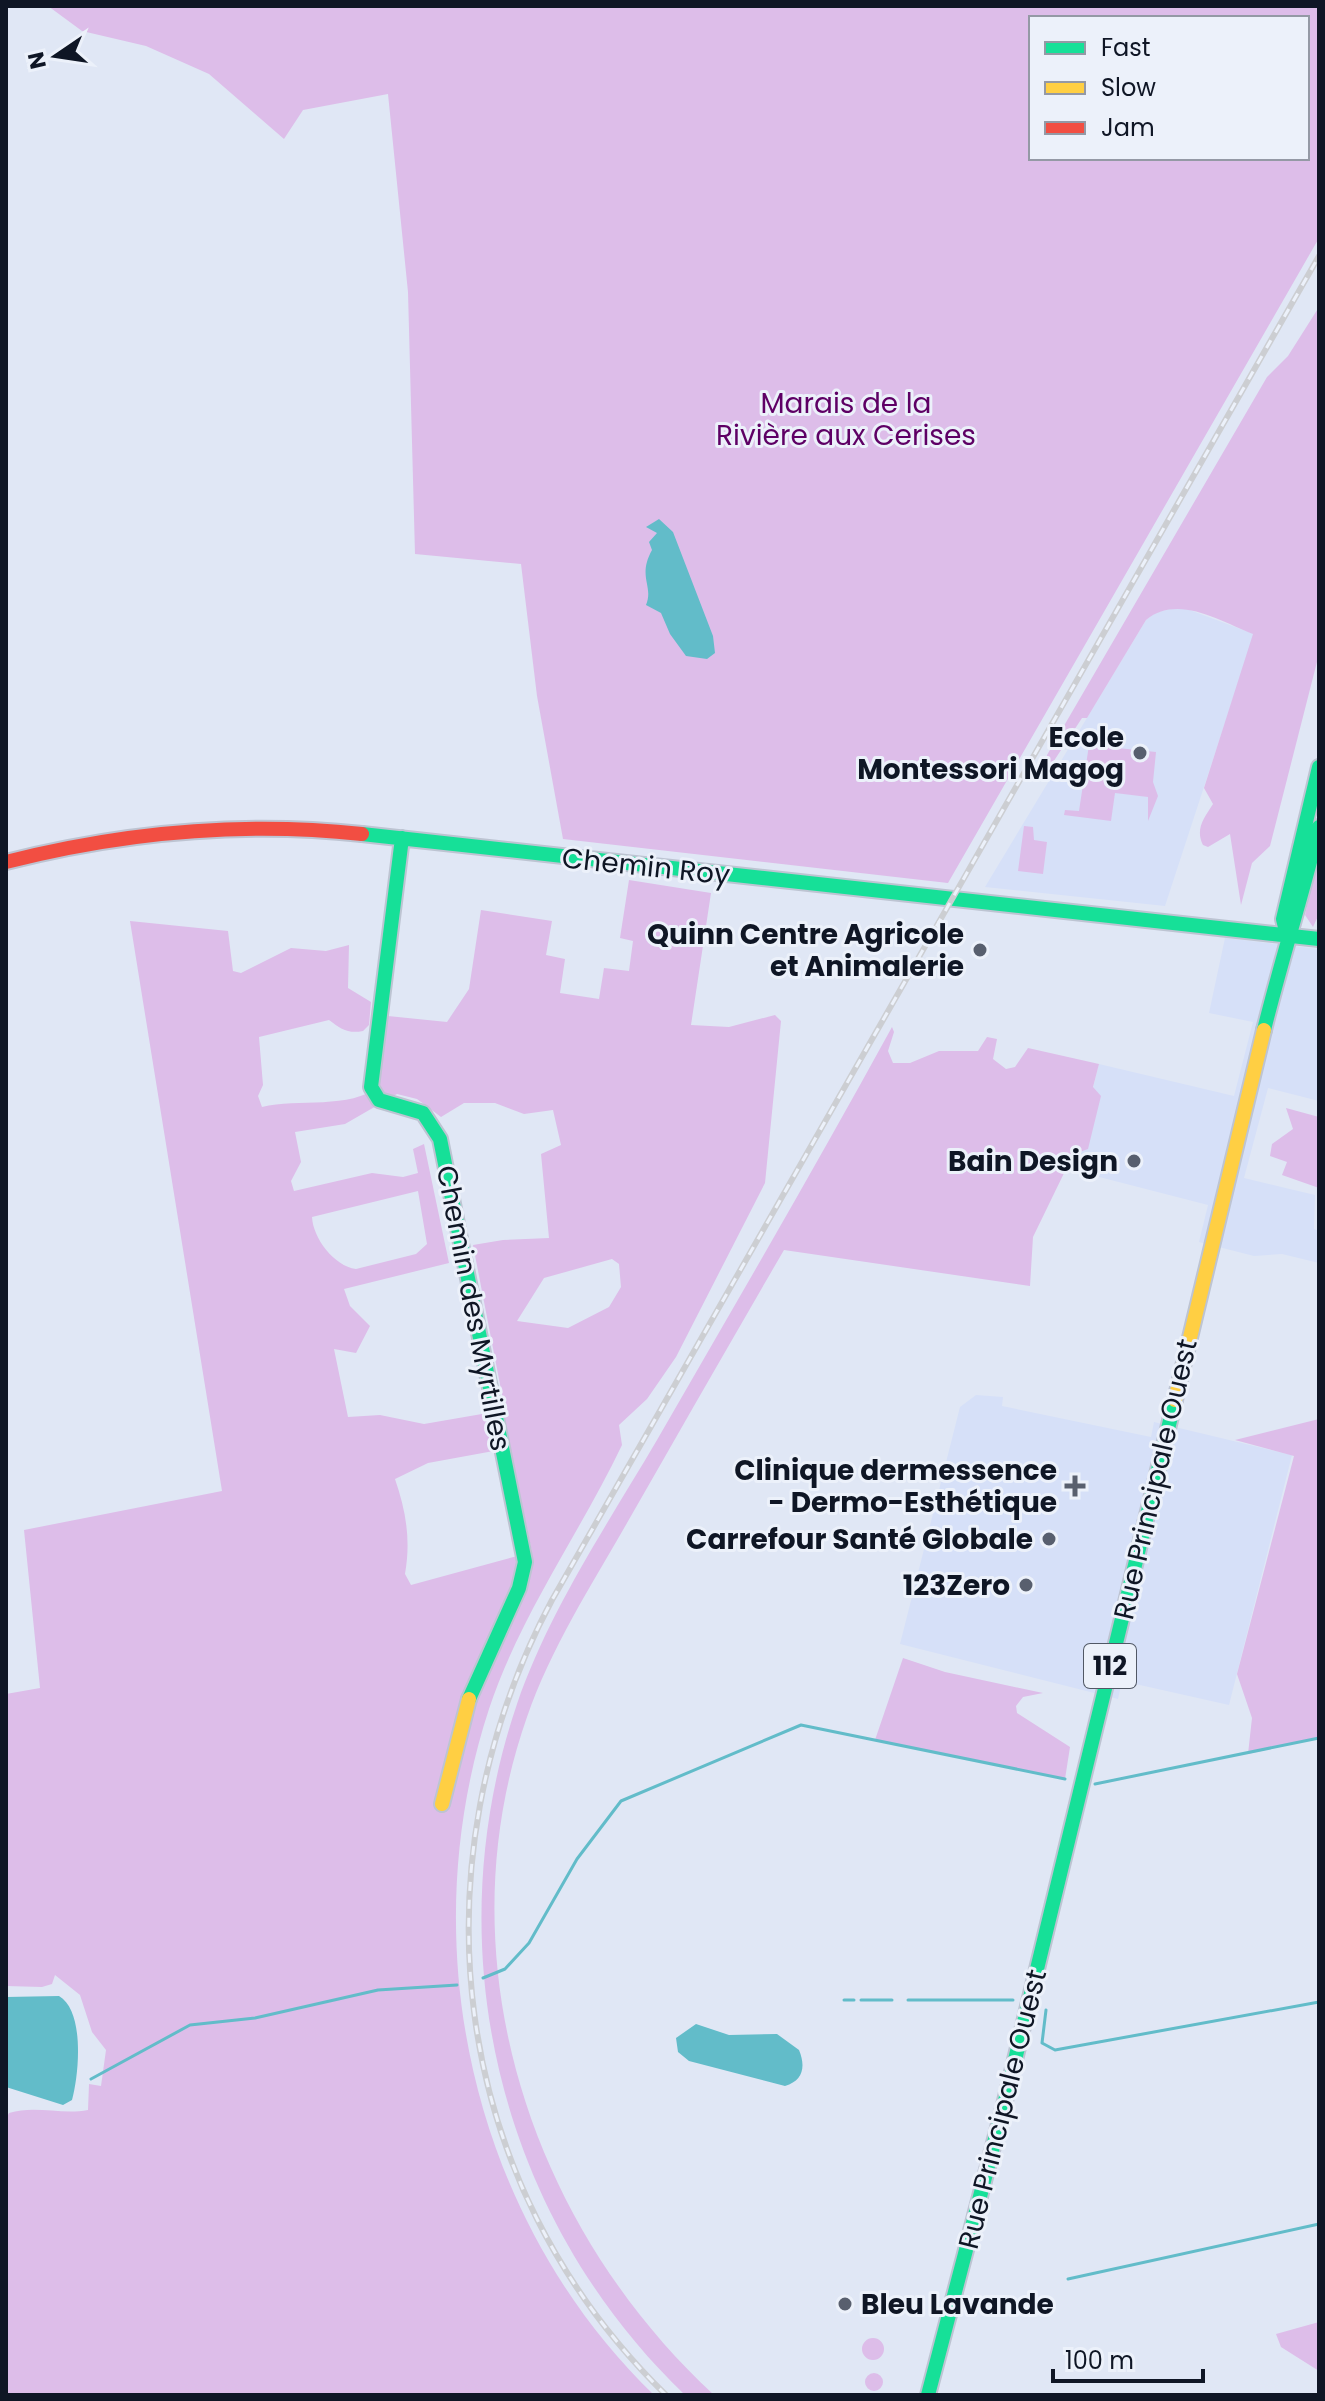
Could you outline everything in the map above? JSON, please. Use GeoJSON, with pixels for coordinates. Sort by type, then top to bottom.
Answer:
{"type":"FeatureCollection","features":[{"type":"Feature","properties":{"kind":"street","name":"Rue Principale Ouest"},"geometry":{"type":"LineString","coordinates":[[1287,935],[1283,919],[1319,767]]}},
{"type":"Feature","properties":{"kind":"street","name":"Rue Principale Ouest"},"geometry":{"type":"LineString","coordinates":[[928,2395],[1012,2071],[1287,935],[1297,919],[1319,827]]}},
{"type":"Feature","properties":{"kind":"street","name":"Chemin Roy"},"geometry":{"type":"LineString","coordinates":[[6,862],[90,843],[185,830],[295,828],[1319,939]]}},
{"type":"Feature","properties":{"kind":"street","name":"Chemin des Myrtilles"},"geometry":{"type":"LineString","coordinates":[[402,838],[371,1087],[379,1100],[423,1113],[440,1139],[525,1562],[522,1583],[489,1646],[468,1701],[442,1804]]}},
{"type":"Feature","properties":{"kind":"shaded area","name":"Ecole Montessori Magog"},"geometry":{"type":"Polygon","coordinates":[[[1179,606],[1254,634],[1165,906],[985,887],[1146,620],[1155,613],[1179,606]]]}},
{"type":"Feature","properties":{"kind":"shaded area"},"geometry":{"type":"Polygon","coordinates":[[[1225,938],[1319,949],[1319,1101],[1268,1088],[1244,1178],[1315,1195],[1314,1229],[1319,1231],[1319,1263],[1282,1254],[1254,1256],[1199,1242],[1208,1205],[1072,1170],[1099,1064],[1234,1096],[1253,1022],[1209,1013],[1225,938]]]}},
{"type":"Feature","properties":{"kind":"shaded area"},"geometry":{"type":"Polygon","coordinates":[[[976,1395],[1003,1397],[1002,1406],[1151,1437],[1154,1422],[1292,1455],[1229,1705],[1122,1681],[1118,1699],[900,1644],[960,1407],[976,1395]]]}},
{"type":"Feature","properties":{"kind":"green space","name":"Marais de la Rivière aux Cerises"},"geometry":{"type":"Polygon","coordinates":[[[48,6],[1319,6],[1319,238],[948,883],[563,839],[537,696],[521,564],[415,554],[408,292],[388,94],[303,110],[284,139],[209,74],[146,46],[82,31],[48,6]]]}},
{"type":"Feature","properties":{"kind":"green space"},"geometry":{"type":"Polygon","coordinates":[[[1319,307],[1319,654],[1270,846],[1252,863],[1241,905],[1230,834],[1208,847],[1203,845],[1200,834],[1213,804],[1204,788],[1253,634],[1199,612],[1185,610],[1171,609],[1146,620],[1087,718],[1082,718],[1046,773],[1047,755],[1267,377],[1288,356],[1319,307]]]}},
{"type":"Feature","properties":{"kind":"green space"},"geometry":{"type":"Polygon","coordinates":[[[1089,745],[1156,752],[1153,782],[1158,796],[1148,821],[1148,797],[1115,793],[1111,821],[1064,815],[1065,810],[1079,811],[1089,745]]]}},
{"type":"Feature","properties":{"kind":"green space"},"geometry":{"type":"Polygon","coordinates":[[[1024,826],[1033,827],[1034,840],[1047,842],[1043,874],[1018,871],[1024,826]]]}},
{"type":"Feature","properties":{"kind":"green space"},"geometry":{"type":"Polygon","coordinates":[[[1319,851],[1319,914],[1313,927],[1305,915],[1319,851]]]}},
{"type":"Feature","properties":{"kind":"green space"},"geometry":{"type":"Polygon","coordinates":[[[629,880],[711,893],[691,1025],[729,1027],[775,1015],[781,1021],[765,1183],[676,1357],[647,1399],[619,1425],[622,1445],[534,1607],[502,1674],[489,1709],[466,1800],[456,1892],[459,1985],[474,2076],[502,2164],[541,2247],[592,2325],[654,2395],[6,2395],[6,2119],[9,2113],[19,2111],[88,2110],[89,2084],[101,2086],[106,2050],[92,2032],[80,1995],[55,1975],[52,1984],[42,1987],[6,1986],[6,1694],[40,1688],[24,1530],[222,1491],[130,921],[228,931],[233,971],[241,973],[291,948],[326,951],[349,945],[348,988],[371,1002],[369,1025],[363,1031],[353,1032],[329,1020],[259,1037],[263,1085],[258,1096],[262,1107],[339,1101],[354,1098],[379,1086],[388,1016],[447,1022],[469,989],[481,910],[552,921],[546,955],[565,959],[560,993],[599,999],[604,968],[629,971],[633,941],[620,938],[629,880]],[[397,1094],[345,1124],[295,1132],[301,1162],[291,1181],[294,1191],[372,1173],[403,1177],[418,1173],[413,1149],[424,1144],[449,1263],[344,1289],[350,1306],[370,1326],[356,1353],[334,1349],[348,1417],[380,1415],[424,1424],[505,1410],[473,1245],[549,1238],[541,1154],[561,1145],[553,1110],[524,1114],[495,1103],[464,1103],[441,1117],[417,1099],[397,1094]],[[418,1191],[312,1217],[316,1234],[326,1250],[340,1263],[356,1269],[416,1254],[427,1244],[418,1191]],[[612,1259],[544,1278],[517,1321],[568,1328],[609,1307],[621,1287],[619,1264],[612,1259]],[[510,1448],[428,1463],[395,1479],[406,1526],[408,1549],[405,1574],[411,1585],[532,1552],[510,1448]]]}},
{"type":"Feature","properties":{"kind":"green space"},"geometry":{"type":"Polygon","coordinates":[[[892,1027],[894,1032],[888,1051],[893,1063],[910,1063],[939,1051],[978,1051],[987,1037],[997,1039],[993,1059],[1006,1069],[1015,1067],[1028,1048],[1099,1064],[1093,1087],[1101,1096],[1088,1149],[1077,1153],[1072,1170],[1066,1169],[1033,1237],[1030,1286],[784,1250],[560,1642],[527,1717],[503,1808],[494,1901],[500,1993],[520,2083],[552,2169],[595,2251],[650,2327],[714,2395],[685,2395],[621,2324],[569,2246],[528,2162],[500,2074],[485,1983],[482,1890],[493,1796],[517,1704],[562,1602],[776,1234],[892,1027]]]}},
{"type":"Feature","properties":{"kind":"green space"},"geometry":{"type":"Polygon","coordinates":[[[1286,1108],[1319,1117],[1319,1188],[1282,1175],[1287,1162],[1270,1156],[1272,1144],[1293,1129],[1286,1108]]]}},
{"type":"Feature","properties":{"kind":"green space"},"geometry":{"type":"Polygon","coordinates":[[[1319,1419],[1319,1738],[1248,1754],[1252,1718],[1237,1674],[1294,1456],[1235,1440],[1319,1419]]]}},
{"type":"Feature","properties":{"kind":"green space"},"geometry":{"type":"Polygon","coordinates":[[[903,1658],[945,1672],[1043,1693],[1023,1697],[1016,1706],[1017,1713],[1070,1747],[1065,1779],[875,1740],[903,1658]]]}},
{"type":"Feature","properties":{"kind":"green space"},"geometry":{"type":"Polygon","coordinates":[[[1319,2322],[1319,2371],[1281,2347],[1276,2334],[1319,2322]]]}},
{"type":"Feature","properties":{"kind":"green space"},"geometry":{"type":"Polygon","coordinates":[[[873,2338],[881,2341],[884,2349],[881,2357],[873,2360],[865,2357],[862,2349],[865,2341],[873,2338]]]}},
{"type":"Feature","properties":{"kind":"green space"},"geometry":{"type":"Polygon","coordinates":[[[870,2373],[878,2373],[883,2382],[881,2389],[870,2391],[865,2386],[865,2378],[870,2373]]]}},
{"type":"Feature","properties":{"kind":"water"},"geometry":{"type":"Polygon","coordinates":[[[659,519],[673,532],[713,636],[715,653],[707,659],[686,656],[670,634],[661,613],[646,605],[646,567],[652,550],[649,542],[657,533],[646,527],[659,519]]]}},
{"type":"Feature","properties":{"kind":"water"},"geometry":{"type":"Polygon","coordinates":[[[59,1996],[73,2015],[78,2044],[72,2100],[63,2105],[6,2087],[6,1997],[59,1996]]]}},
{"type":"Feature","properties":{"kind":"water"},"geometry":{"type":"Polygon","coordinates":[[[696,2024],[729,2035],[777,2034],[799,2050],[802,2062],[799,2077],[785,2086],[689,2061],[678,2052],[676,2038],[696,2024]]]}},
{"type":"Feature","properties":{"kind":"waterway"},"geometry":{"type":"LineString","coordinates":[[483,1978],[505,1969],[529,1943],[577,1859],[621,1801],[801,1725],[1065,1779]]}},
{"type":"Feature","properties":{"kind":"waterway"},"geometry":{"type":"LineString","coordinates":[[1095,1784],[1319,1738]]}},
{"type":"Feature","properties":{"kind":"waterway"},"geometry":{"type":"LineString","coordinates":[[91,2079],[190,2025],[255,2018],[378,1990],[457,1985]]}},
{"type":"Feature","properties":{"kind":"waterway"},"geometry":{"type":"LineString","coordinates":[[844,2000],[854,2000]]}},
{"type":"Feature","properties":{"kind":"waterway"},"geometry":{"type":"LineString","coordinates":[[861,2000],[892,2000]]}},
{"type":"Feature","properties":{"kind":"waterway"},"geometry":{"type":"LineString","coordinates":[[908,2000],[1013,2000]]}},
{"type":"Feature","properties":{"kind":"waterway"},"geometry":{"type":"LineString","coordinates":[[1046,2010],[1042,2043],[1055,2050],[1319,2002]]}},
{"type":"Feature","properties":{"kind":"waterway"},"geometry":{"type":"LineString","coordinates":[[1068,2279],[1319,2224]]}},
{"type":"Feature","properties":{"kind":"railway"},"geometry":{"type":"LineString","coordinates":[[666,2395],[593,2311],[537,2219],[497,2120],[475,2017],[469,1912],[480,1806],[508,1702],[552,1600],[1319,256]]}},
{"type":"Feature","properties":{"kind":"traffic: fast"},"geometry":{"type":"LineString","coordinates":[[1287,935],[1283,919],[1319,767]]}},
{"type":"Feature","properties":{"kind":"traffic: fast"},"geometry":{"type":"LineString","coordinates":[[1264,1030],[1319,827]]}},
{"type":"Feature","properties":{"kind":"traffic: fast"},"geometry":{"type":"LineString","coordinates":[[362,834],[1319,939]]}},
{"type":"Feature","properties":{"kind":"traffic: fast"},"geometry":{"type":"LineString","coordinates":[[402,838],[371,1087],[379,1100],[423,1113],[440,1139],[525,1562],[519,1588],[469,1699]]}},
{"type":"Feature","properties":{"kind":"traffic: fast"},"geometry":{"type":"LineString","coordinates":[[928,2395],[1005,2101],[1175,1400]]}},
{"type":"Feature","properties":{"kind":"traffic: slow"},"geometry":{"type":"LineString","coordinates":[[1175,1400],[1264,1030]]}},
{"type":"Feature","properties":{"kind":"traffic: slow"},"geometry":{"type":"LineString","coordinates":[[442,1804],[469,1699]]}},
{"type":"Feature","properties":{"kind":"traffic: jam"},"geometry":{"type":"LineString","coordinates":[[6,862],[94,843],[183,832],[272,829],[362,834]]}},
{"type":"Feature","properties":{"kind":"place","name":"Ecole Montessori Magog"},"geometry":{"type":"Point","coordinates":[1140,753]}},
{"type":"Feature","properties":{"kind":"place","name":"Quinn Centre Agricole et Animalerie"},"geometry":{"type":"Point","coordinates":[980,950]}},
{"type":"Feature","properties":{"kind":"place","name":"Bain Design"},"geometry":{"type":"Point","coordinates":[1134,1161]}},
{"type":"Feature","properties":{"kind":"place","name":"Clinique dermessence - Dermo-Esthétique"},"geometry":{"type":"Point","coordinates":[1075,1486]}},
{"type":"Feature","properties":{"kind":"place","name":"Carrefour Santé Globale"},"geometry":{"type":"Point","coordinates":[1049,1539]}},
{"type":"Feature","properties":{"kind":"place","name":"123Zero"},"geometry":{"type":"Point","coordinates":[1026,1585]}},
{"type":"Feature","properties":{"kind":"place","name":"Bleu Lavande"},"geometry":{"type":"Point","coordinates":[845,2304]}}]}
